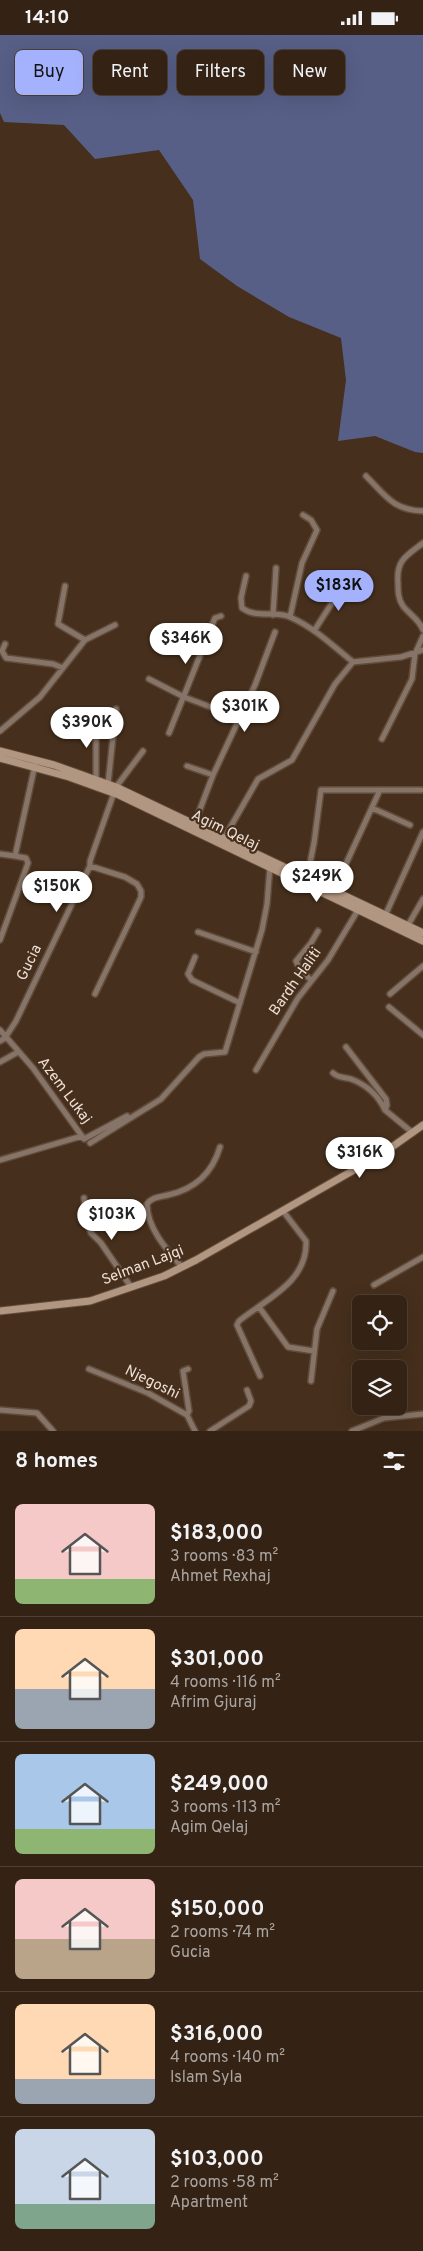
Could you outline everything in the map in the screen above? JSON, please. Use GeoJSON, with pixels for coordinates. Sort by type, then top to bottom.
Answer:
{"type":"FeatureCollection","features":[{"type":"Feature","properties":{"kind":"main road","name":"Agim Qelaj"},"geometry":{"type":"LineString","coordinates":[[0,751],[20,760]]}},
{"type":"Feature","properties":{"kind":"main road","name":"Agim Qelaj"},"geometry":{"type":"LineString","coordinates":[[0,758],[35,764],[115,790],[406,929],[420,932],[423,941]]}},
{"type":"Feature","properties":{"kind":"main road","name":"Agim Qelaj"},"geometry":{"type":"LineString","coordinates":[[95,783],[108,784],[115,790]]}},
{"type":"Feature","properties":{"kind":"main road","name":"Agim Qelaj"},"geometry":{"type":"LineString","coordinates":[[270,864],[307,878],[358,910],[384,918]]}},
{"type":"Feature","properties":{"kind":"main road","name":"Selman Lajqi"},"geometry":{"type":"LineString","coordinates":[[0,1311],[90,1301],[182,1267],[382,1154],[423,1125]]}},
{"type":"Feature","properties":{"kind":"street"},"geometry":{"type":"LineString","coordinates":[[366,476],[395,505],[409,511],[423,511]]}},
{"type":"Feature","properties":{"kind":"street"},"geometry":{"type":"LineString","coordinates":[[290,617],[302,563],[317,530],[311,520],[303,515]]}},
{"type":"Feature","properties":{"kind":"street"},"geometry":{"type":"LineString","coordinates":[[423,543],[406,556],[398,565],[397,572],[399,597],[404,607],[420,622],[423,630]]}},
{"type":"Feature","properties":{"kind":"street"},"geometry":{"type":"LineString","coordinates":[[273,615],[276,568]]}},
{"type":"Feature","properties":{"kind":"street"},"geometry":{"type":"LineString","coordinates":[[246,576],[241,598],[242,608],[253,615],[290,617],[326,638],[353,662],[382,661],[414,654],[423,650]]}},
{"type":"Feature","properties":{"kind":"street"},"geometry":{"type":"LineString","coordinates":[[314,631],[346,581]]}},
{"type":"Feature","properties":{"kind":"street"},"geometry":{"type":"LineString","coordinates":[[65,586],[58,624],[85,640]]}},
{"type":"Feature","properties":{"kind":"street"},"geometry":{"type":"LineString","coordinates":[[169,733],[215,618],[221,615]]}},
{"type":"Feature","properties":{"kind":"street"},"geometry":{"type":"LineString","coordinates":[[0,731],[40,697],[85,640],[115,625]]}},
{"type":"Feature","properties":{"kind":"street"},"geometry":{"type":"LineString","coordinates":[[193,827],[213,775],[240,718],[274,632]]}},
{"type":"Feature","properties":{"kind":"street"},"geometry":{"type":"LineString","coordinates":[[382,739],[412,679],[414,654],[423,636]]}},
{"type":"Feature","properties":{"kind":"street"},"geometry":{"type":"LineString","coordinates":[[5,644],[2,651],[6,658],[48,663],[62,668]]}},
{"type":"Feature","properties":{"kind":"street"},"geometry":{"type":"LineString","coordinates":[[222,841],[258,779],[292,761],[335,684],[353,662]]}},
{"type":"Feature","properties":{"kind":"street"},"geometry":{"type":"LineString","coordinates":[[149,679],[184,697],[240,718]]}},
{"type":"Feature","properties":{"kind":"street"},"geometry":{"type":"LineString","coordinates":[[108,784],[116,709]]}},
{"type":"Feature","properties":{"kind":"street"},"geometry":{"type":"LineString","coordinates":[[95,783],[96,720]]}},
{"type":"Feature","properties":{"kind":"street"},"geometry":{"type":"LineString","coordinates":[[115,790],[143,751]]}},
{"type":"Feature","properties":{"kind":"street"},"geometry":{"type":"LineString","coordinates":[[15,856],[35,764]]}},
{"type":"Feature","properties":{"kind":"street"},"geometry":{"type":"LineString","coordinates":[[188,766],[213,775]]}},
{"type":"Feature","properties":{"kind":"street"},"geometry":{"type":"LineString","coordinates":[[332,894],[380,789]]}},
{"type":"Feature","properties":{"kind":"street","name":"Gucia"},"geometry":{"type":"LineString","coordinates":[[2,1039],[16,1021],[90,866],[115,790]]}},
{"type":"Feature","properties":{"kind":"street"},"geometry":{"type":"LineString","coordinates":[[307,878],[321,790],[420,790]]}},
{"type":"Feature","properties":{"kind":"street"},"geometry":{"type":"LineString","coordinates":[[372,808],[410,825]]}},
{"type":"Feature","properties":{"kind":"street"},"geometry":{"type":"LineString","coordinates":[[384,918],[423,832]]}},
{"type":"Feature","properties":{"kind":"street"},"geometry":{"type":"LineString","coordinates":[[0,854],[26,858],[28,863],[0,940]]}},
{"type":"Feature","properties":{"kind":"street"},"geometry":{"type":"LineString","coordinates":[[195,957],[188,974],[192,980],[240,1003],[256,952],[266,911],[270,864]]}},
{"type":"Feature","properties":{"kind":"street"},"geometry":{"type":"LineString","coordinates":[[90,866],[125,877],[137,884],[141,891],[141,897],[131,920],[95,994]]}},
{"type":"Feature","properties":{"kind":"street"},"geometry":{"type":"LineString","coordinates":[[406,929],[423,899]]}},
{"type":"Feature","properties":{"kind":"street","name":"Bardh Haliti"},"geometry":{"type":"LineString","coordinates":[[256,1070],[282,1024],[311,980],[328,960],[358,910]]}},
{"type":"Feature","properties":{"kind":"street"},"geometry":{"type":"LineString","coordinates":[[311,980],[300,971],[296,961],[318,931]]}},
{"type":"Feature","properties":{"kind":"street"},"geometry":{"type":"LineString","coordinates":[[198,932],[256,952]]}},
{"type":"Feature","properties":{"kind":"street"},"geometry":{"type":"LineString","coordinates":[[390,994],[423,966]]}},
{"type":"Feature","properties":{"kind":"street","name":"Azem Lukaj"},"geometry":{"type":"LineString","coordinates":[[90,1143],[161,1099],[199,1057],[204,1054],[225,1052],[240,1003]]}},
{"type":"Feature","properties":{"kind":"street"},"geometry":{"type":"LineString","coordinates":[[389,1007],[423,1035]]}},
{"type":"Feature","properties":{"kind":"street","name":"Azem Lukaj"},"geometry":{"type":"LineString","coordinates":[[0,1030],[2,1039],[33,1068],[86,1139],[142,1107]]}},
{"type":"Feature","properties":{"kind":"street"},"geometry":{"type":"LineString","coordinates":[[346,1047],[386,1099],[387,1105],[385,1110]]}},
{"type":"Feature","properties":{"kind":"street"},"geometry":{"type":"LineString","coordinates":[[0,1062],[18,1052]]}},
{"type":"Feature","properties":{"kind":"street"},"geometry":{"type":"LineString","coordinates":[[333,1073],[337,1076],[351,1079],[366,1087],[380,1099],[385,1110],[413,1133]]}},
{"type":"Feature","properties":{"kind":"street"},"geometry":{"type":"LineString","coordinates":[[0,1161],[82,1136]]}},
{"type":"Feature","properties":{"kind":"street"},"geometry":{"type":"LineString","coordinates":[[182,1267],[163,1245],[150,1222],[147,1204],[150,1200],[174,1193],[199,1181],[215,1164],[220,1147]]}},
{"type":"Feature","properties":{"kind":"street"},"geometry":{"type":"LineString","coordinates":[[84,1198],[86,1217],[91,1233],[101,1243],[131,1287]]}},
{"type":"Feature","properties":{"kind":"street"},"geometry":{"type":"LineString","coordinates":[[260,1376],[237,1325],[239,1321],[290,1283],[305,1259],[306,1241],[283,1211]]}},
{"type":"Feature","properties":{"kind":"street"},"geometry":{"type":"LineString","coordinates":[[374,1285],[423,1257]]}},
{"type":"Feature","properties":{"kind":"street"},"geometry":{"type":"LineString","coordinates":[[311,1381],[317,1329],[333,1291]]}},
{"type":"Feature","properties":{"kind":"street"},"geometry":{"type":"LineString","coordinates":[[259,1307],[288,1347],[314,1351]]}},
{"type":"Feature","properties":{"kind":"street","name":"Njegoshi"},"geometry":{"type":"LineString","coordinates":[[88,1369],[148,1393],[187,1415],[195,1431]]}},
{"type":"Feature","properties":{"kind":"street"},"geometry":{"type":"LineString","coordinates":[[187,1415],[189,1411],[183,1371],[188,1369]]}},
{"type":"Feature","properties":{"kind":"street"},"geometry":{"type":"LineString","coordinates":[[210,1431],[249,1406],[251,1401],[247,1390]]}},
{"type":"Feature","properties":{"kind":"street"},"geometry":{"type":"LineString","coordinates":[[0,1410],[37,1413],[53,1431]]}},
{"type":"Feature","properties":{"kind":"street"},"geometry":{"type":"LineString","coordinates":[[352,1431],[384,1418],[423,1414]]}},
{"type":"Feature","properties":{"kind":"shaded area"},"geometry":{"type":"Polygon","coordinates":[[[0,35],[423,35],[423,453],[415,452],[375,436],[338,441],[346,380],[341,338],[289,317],[237,286],[200,259],[193,200],[159,150],[95,159],[64,125],[4,122],[0,113],[0,35]]]}}]}
